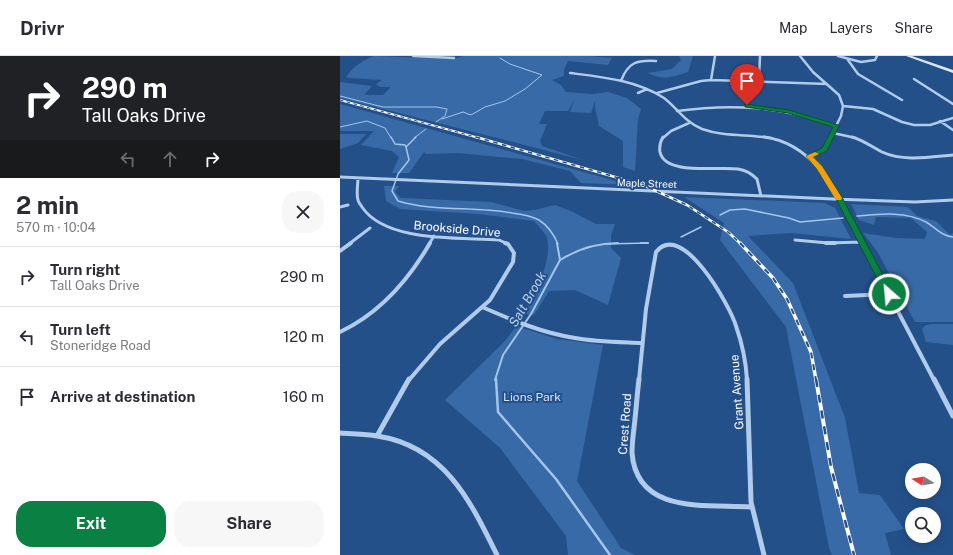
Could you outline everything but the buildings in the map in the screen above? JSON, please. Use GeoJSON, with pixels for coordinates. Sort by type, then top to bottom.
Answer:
{"type":"FeatureCollection","features":[{"type":"Feature","properties":{"kind":"main road"},"geometry":{"type":"LineString","coordinates":[[908,56],[953,72]]}},
{"type":"Feature","properties":{"kind":"street"},"geometry":{"type":"LineString","coordinates":[[413,56],[454,58]]}},
{"type":"Feature","properties":{"kind":"street"},"geometry":{"type":"LineString","coordinates":[[711,80],[715,56]]}},
{"type":"Feature","properties":{"kind":"street"},"geometry":{"type":"LineString","coordinates":[[760,56],[760,81]]}},
{"type":"Feature","properties":{"kind":"street"},"geometry":{"type":"LineString","coordinates":[[800,56],[806,66],[839,95],[843,106],[841,116],[825,149],[809,156]]}},
{"type":"Feature","properties":{"kind":"street"},"geometry":{"type":"LineString","coordinates":[[838,56],[848,60],[862,62]]}},
{"type":"Feature","properties":{"kind":"street"},"geometry":{"type":"LineString","coordinates":[[852,66],[862,62],[875,60],[877,56]]}},
{"type":"Feature","properties":{"kind":"street"},"geometry":{"type":"LineString","coordinates":[[848,60],[858,74],[902,100]]}},
{"type":"Feature","properties":{"kind":"street"},"geometry":{"type":"LineString","coordinates":[[622,81],[625,70],[631,64],[641,61],[656,61]]}},
{"type":"Feature","properties":{"kind":"street"},"geometry":{"type":"LineString","coordinates":[[570,73],[622,81],[646,89],[667,100],[680,116],[689,123],[720,134],[756,136],[777,141],[797,148],[809,156],[820,168],[839,199],[953,416]]}},
{"type":"Feature","properties":{"kind":"street"},"geometry":{"type":"LineString","coordinates":[[914,79],[953,104]]}},
{"type":"Feature","properties":{"kind":"street"},"geometry":{"type":"LineString","coordinates":[[657,94],[701,81],[711,80],[827,84]]}},
{"type":"Feature","properties":{"kind":"street"},"geometry":{"type":"LineString","coordinates":[[638,93],[646,89]]}},
{"type":"Feature","properties":{"kind":"street"},"geometry":{"type":"LineString","coordinates":[[677,111],[725,105],[763,107],[801,114],[836,126]]}},
{"type":"Feature","properties":{"kind":"street"},"geometry":{"type":"LineString","coordinates":[[843,106],[873,109],[902,122],[914,125],[930,125],[953,118]]}},
{"type":"Feature","properties":{"kind":"street"},"geometry":{"type":"LineString","coordinates":[[940,122],[953,130]]}},
{"type":"Feature","properties":{"kind":"street"},"geometry":{"type":"LineString","coordinates":[[689,123],[672,130],[662,139],[659,150],[664,160],[674,166],[684,168],[731,169],[743,171],[751,174],[757,179],[761,196]]}},
{"type":"Feature","properties":{"kind":"street"},"geometry":{"type":"LineString","coordinates":[[833,133],[859,139],[882,152],[894,156],[919,158],[953,155]]}},
{"type":"Feature","properties":{"kind":"street","name":"Maple Street"},"geometry":{"type":"LineString","coordinates":[[340,177],[915,202],[953,200]]}},
{"type":"Feature","properties":{"kind":"street"},"geometry":{"type":"LineString","coordinates":[[352,185],[358,178]]}},
{"type":"Feature","properties":{"kind":"street"},"geometry":{"type":"LineString","coordinates":[[340,207],[348,207],[347,199]]}},
{"type":"Feature","properties":{"kind":"street"},"geometry":{"type":"LineString","coordinates":[[340,250],[370,228]]}},
{"type":"Feature","properties":{"kind":"street","name":"Brookside Drive"},"geometry":{"type":"LineString","coordinates":[[377,436],[407,382],[440,344],[482,307],[499,286],[513,262],[514,253],[511,247],[504,242],[493,239],[388,233]]}},
{"type":"Feature","properties":{"kind":"street"},"geometry":{"type":"LineString","coordinates":[[340,332],[367,318],[392,296],[418,264],[434,236]]}},
{"type":"Feature","properties":{"kind":"street"},"geometry":{"type":"LineString","coordinates":[[795,240],[828,243],[862,242]]}},
{"type":"Feature","properties":{"kind":"street","name":"Grant Avenue"},"geometry":{"type":"LineString","coordinates":[[657,249],[665,245],[674,245],[689,254],[714,280],[733,315],[743,344],[748,373],[752,507],[764,555]]}},
{"type":"Feature","properties":{"kind":"street","name":"Crest Road"},"geometry":{"type":"LineString","coordinates":[[657,249],[646,309],[642,343],[632,462],[638,478],[652,493],[670,502],[752,507]]}},
{"type":"Feature","properties":{"kind":"street"},"geometry":{"type":"LineString","coordinates":[[845,296],[889,294]]}},
{"type":"Feature","properties":{"kind":"street"},"geometry":{"type":"LineString","coordinates":[[482,307],[528,327],[561,335],[587,340],[642,343]]}},
{"type":"Feature","properties":{"kind":"street"},"geometry":{"type":"LineString","coordinates":[[340,433],[377,436],[397,441],[412,447],[440,465],[452,478],[478,517],[496,555]]}},
{"type":"Feature","properties":{"kind":"green space"},"geometry":{"type":"Polygon","coordinates":[[[374,56],[453,59],[464,56],[588,56],[612,58],[608,65],[568,61],[564,70],[564,76],[552,80],[561,85],[566,92],[592,94],[608,92],[627,98],[641,109],[638,119],[635,171],[623,167],[623,141],[599,126],[595,101],[591,113],[570,112],[574,101],[568,111],[545,111],[539,124],[547,124],[540,141],[542,146],[583,160],[340,98],[340,82],[372,86],[364,95],[383,95],[391,87],[380,87],[376,84],[382,80],[346,77],[358,64],[374,56]]]}},
{"type":"Feature","properties":{"kind":"green space"},"geometry":{"type":"Polygon","coordinates":[[[679,56],[693,56],[688,72],[673,77],[663,78],[648,73],[672,69],[681,60],[679,56]]]}},
{"type":"Feature","properties":{"kind":"green space"},"geometry":{"type":"Polygon","coordinates":[[[340,104],[630,185],[581,183],[570,171],[522,159],[458,153],[426,154],[424,152],[409,173],[392,173],[399,157],[392,151],[361,145],[374,131],[340,131],[340,104]]]}},
{"type":"Feature","properties":{"kind":"green space"},"geometry":{"type":"Polygon","coordinates":[[[340,134],[366,134],[358,143],[340,149],[340,134]]]}},
{"type":"Feature","properties":{"kind":"green space"},"geometry":{"type":"Polygon","coordinates":[[[384,186],[399,186],[395,192],[401,198],[491,202],[524,211],[555,205],[573,212],[596,224],[615,224],[611,235],[611,248],[621,258],[608,305],[575,290],[549,291],[534,315],[523,314],[541,278],[547,257],[547,238],[534,221],[478,214],[400,209],[386,201],[384,186]]]}},
{"type":"Feature","properties":{"kind":"green space"},"geometry":{"type":"Polygon","coordinates":[[[684,197],[825,203],[835,208],[851,239],[790,233],[748,236],[793,283],[845,418],[859,493],[880,495],[904,529],[885,533],[891,555],[832,555],[829,548],[786,327],[720,240],[724,223],[684,197]]]}},
{"type":"Feature","properties":{"kind":"green space"},"geometry":{"type":"Polygon","coordinates":[[[851,204],[908,207],[917,216],[936,221],[950,235],[953,233],[953,322],[915,322],[877,251],[863,233],[896,238],[925,239],[927,232],[911,218],[876,217],[874,225],[859,220],[851,204]]]}},
{"type":"Feature","properties":{"kind":"green space"},"geometry":{"type":"Polygon","coordinates":[[[953,324],[953,345],[926,342],[922,329],[926,325],[953,324]]]}},
{"type":"Feature","properties":{"kind":"green space","name":"Lions Park"},"geometry":{"type":"Polygon","coordinates":[[[516,326],[557,339],[603,345],[577,481],[621,548],[635,555],[568,555],[566,536],[500,448],[445,400],[506,340],[516,326]]]}},
{"type":"Feature","properties":{"kind":"waterway"},"geometry":{"type":"LineString","coordinates":[[442,119],[463,112],[471,115],[485,107],[505,101],[525,89],[542,75],[510,64],[500,58]]}},
{"type":"Feature","properties":{"kind":"waterway","name":"Salt Brook"},"geometry":{"type":"LineString","coordinates":[[340,96],[383,107],[437,107],[447,109],[445,116],[436,122]]}},
{"type":"Feature","properties":{"kind":"waterway","name":"Salt Brook"},"geometry":{"type":"LineString","coordinates":[[340,127],[367,121],[385,128],[391,138]]}},
{"type":"Feature","properties":{"kind":"waterway","name":"Salt Brook"},"geometry":{"type":"LineString","coordinates":[[414,138],[426,129]]}},
{"type":"Feature","properties":{"kind":"waterway","name":"Salt Brook"},"geometry":{"type":"LineString","coordinates":[[391,137],[395,144],[405,145],[406,147]]}},
{"type":"Feature","properties":{"kind":"waterway","name":"Salt Brook"},"geometry":{"type":"LineString","coordinates":[[406,147],[416,137]]}},
{"type":"Feature","properties":{"kind":"waterway","name":"Salt Brook"},"geometry":{"type":"LineString","coordinates":[[406,147],[409,160],[398,174],[392,191],[398,201],[426,207],[498,211],[529,216],[539,220],[545,225],[558,244]]}},
{"type":"Feature","properties":{"kind":"waterway"},"geometry":{"type":"LineString","coordinates":[[720,215],[730,210],[745,209],[789,218],[800,222],[843,218]]}},
{"type":"Feature","properties":{"kind":"waterway"},"geometry":{"type":"LineString","coordinates":[[857,216],[892,214],[910,216],[926,222],[942,233],[953,237]]}},
{"type":"Feature","properties":{"kind":"waterway"},"geometry":{"type":"LineString","coordinates":[[681,237],[701,227]]}},
{"type":"Feature","properties":{"kind":"waterway","name":"Salt Brook"},"geometry":{"type":"LineString","coordinates":[[557,243],[560,260]]}},
{"type":"Feature","properties":{"kind":"waterway"},"geometry":{"type":"LineString","coordinates":[[560,260],[588,247],[618,243]]}},
{"type":"Feature","properties":{"kind":"waterway"},"geometry":{"type":"LineString","coordinates":[[605,244],[648,243],[641,243]]}},
{"type":"Feature","properties":{"kind":"waterway","name":"Salt Brook"},"geometry":{"type":"LineString","coordinates":[[495,380],[503,355],[531,314],[560,260]]}},
{"type":"Feature","properties":{"kind":"waterway","name":"Salt Brook"},"geometry":{"type":"LineString","coordinates":[[496,379],[498,412],[556,479],[610,555]]}},
{"type":"Feature","properties":{"kind":"railway"},"geometry":{"type":"LineString","coordinates":[[340,100],[479,138]]}},
{"type":"Feature","properties":{"kind":"railway"},"geometry":{"type":"LineString","coordinates":[[476,137],[643,185],[687,205],[728,232],[741,244]]}},
{"type":"Feature","properties":{"kind":"railway"},"geometry":{"type":"LineString","coordinates":[[741,244],[773,278],[787,299],[811,352],[816,380]]}},
{"type":"Feature","properties":{"kind":"railway"},"geometry":{"type":"LineString","coordinates":[[816,379],[831,467],[854,555]]}},
{"type":"Feature","properties":{"kind":"slow traffic"},"geometry":{"type":"LineString","coordinates":[[815,154],[809,156],[820,168],[839,198]]}},
{"type":"Feature","properties":{"kind":"route"},"geometry":{"type":"LineString","coordinates":[[747,105],[789,111],[836,126],[825,149],[809,156],[820,168],[839,199],[889,294]]}}]}
